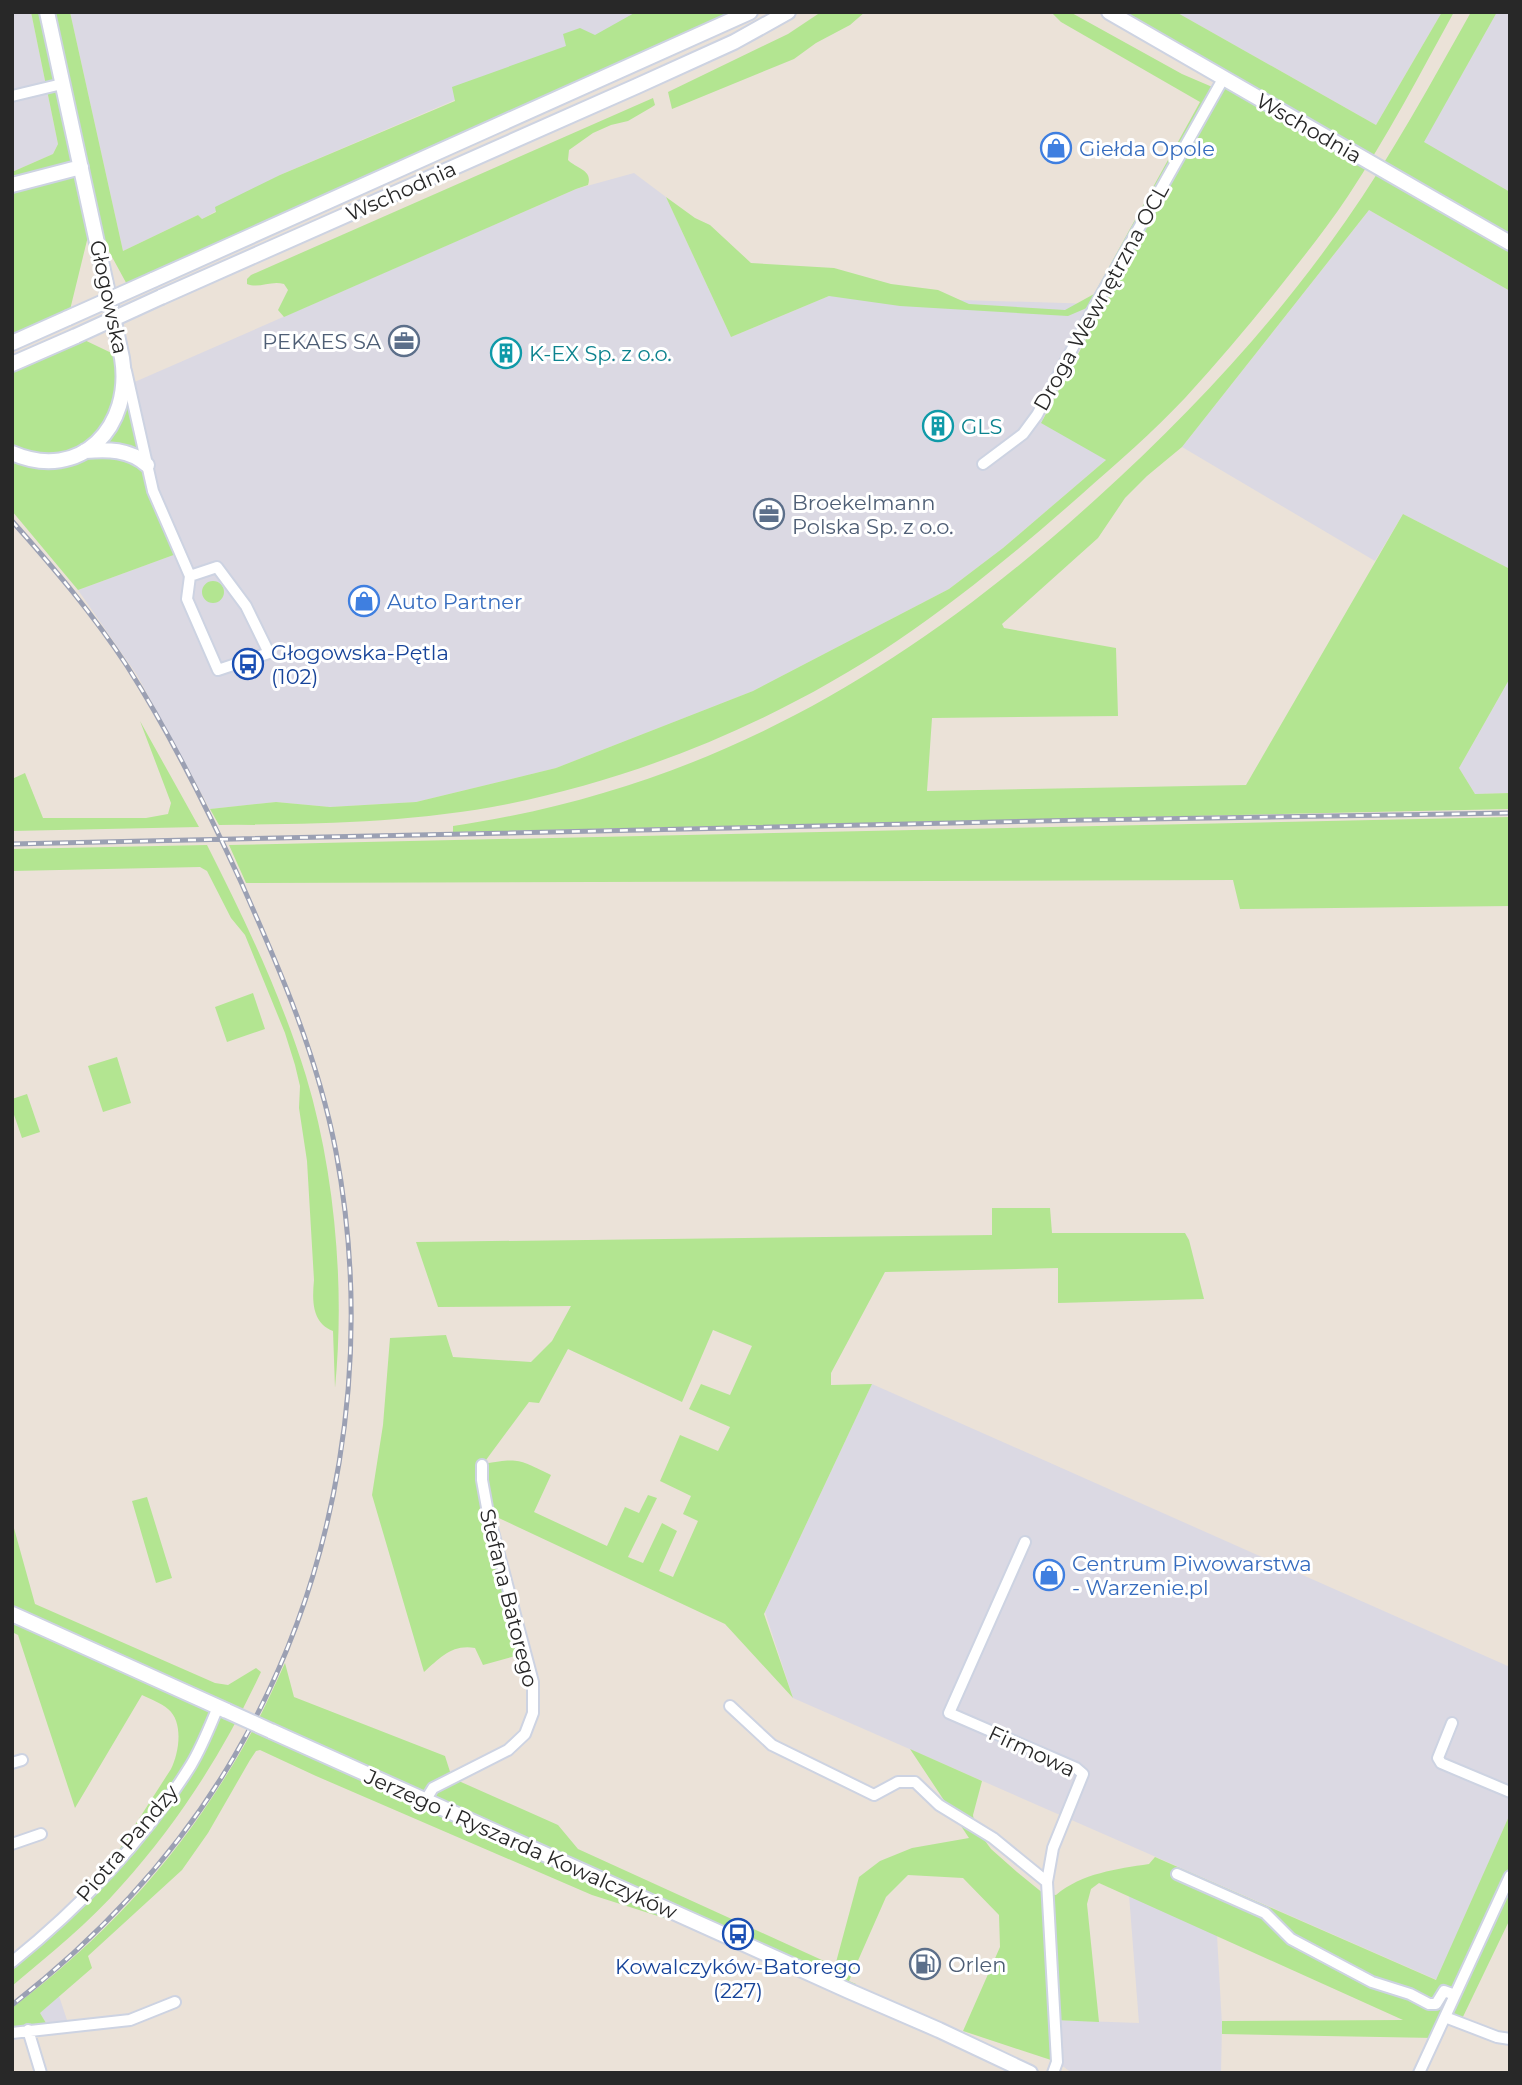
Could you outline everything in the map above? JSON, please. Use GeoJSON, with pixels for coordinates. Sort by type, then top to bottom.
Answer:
{"type":"FeatureCollection","features":[{"type":"Feature","properties":{"kind":"street","name":"Głogowska"},"geometry":{"type":"LineString","coordinates":[[47,12],[147,464],[159,507],[190,576],[187,599],[218,670],[269,653],[246,606],[217,567],[190,576]]}},
{"type":"Feature","properties":{"kind":"street","name":"Wschodnia"},"geometry":{"type":"LineString","coordinates":[[12,343],[750,12]]}},
{"type":"Feature","properties":{"kind":"street","name":"Wschodnia"},"geometry":{"type":"LineString","coordinates":[[12,364],[661,75],[761,28],[788,12]]}},
{"type":"Feature","properties":{"kind":"street","name":"Wschodnia"},"geometry":{"type":"LineString","coordinates":[[1109,12],[1510,243]]}},
{"type":"Feature","properties":{"kind":"street","name":"Droga Wewnętrzna OCL"},"geometry":{"type":"LineString","coordinates":[[983,464],[1023,434],[1037,415],[1096,304],[1223,79]]}},
{"type":"Feature","properties":{"kind":"street"},"geometry":{"type":"LineString","coordinates":[[12,96],[62,84]]}},
{"type":"Feature","properties":{"kind":"street"},"geometry":{"type":"LineString","coordinates":[[12,185],[81,167]]}},
{"type":"Feature","properties":{"kind":"street"},"geometry":{"type":"LineString","coordinates":[[12,453],[43,460],[61,459],[82,452],[102,438],[117,416],[124,389],[122,358]]}},
{"type":"Feature","properties":{"kind":"street"},"geometry":{"type":"LineString","coordinates":[[82,452],[119,451],[138,457],[147,464]]}},
{"type":"Feature","properties":{"kind":"street","name":"Stefana Batorego"},"geometry":{"type":"LineString","coordinates":[[425,1801],[433,1788],[508,1749],[525,1734],[533,1713],[533,1682],[488,1513],[482,1465]]}},
{"type":"Feature","properties":{"kind":"street","name":"Firmowa"},"geometry":{"type":"LineString","coordinates":[[1025,1542],[949,1713],[1076,1768],[1083,1774],[1054,1848],[1047,1882],[1057,2062],[1053,2073]]}},
{"type":"Feature","properties":{"kind":"street","name":"Jerzego i Ryszarda Kowalczyków"},"geometry":{"type":"LineString","coordinates":[[12,1614],[1030,2073]]}},
{"type":"Feature","properties":{"kind":"street"},"geometry":{"type":"LineString","coordinates":[[730,1706],[772,1745],[874,1795],[898,1782],[915,1782],[939,1805],[993,1838],[1047,1882]]}},
{"type":"Feature","properties":{"kind":"street","name":"Piotra Pandzy"},"geometry":{"type":"LineString","coordinates":[[12,1962],[91,1889],[148,1824],[190,1765],[223,1709]]}},
{"type":"Feature","properties":{"kind":"street"},"geometry":{"type":"LineString","coordinates":[[1452,1723],[1438,1758],[1441,1763],[1510,1792]]}},
{"type":"Feature","properties":{"kind":"street"},"geometry":{"type":"LineString","coordinates":[[12,1844],[41,1834]]}},
{"type":"Feature","properties":{"kind":"street"},"geometry":{"type":"LineString","coordinates":[[1177,1874],[1265,1913],[1291,1939],[1372,1982],[1410,1994],[1429,2004],[1436,2004],[1444,1990],[1455,1995]]}},
{"type":"Feature","properties":{"kind":"street"},"geometry":{"type":"LineString","coordinates":[[1419,2073],[1510,1876]]}},
{"type":"Feature","properties":{"kind":"street"},"geometry":{"type":"LineString","coordinates":[[12,2033],[130,2020],[175,2002]]}},
{"type":"Feature","properties":{"kind":"street"},"geometry":{"type":"LineString","coordinates":[[1445,2017],[1497,2037],[1510,2039]]}},
{"type":"Feature","properties":{"kind":"street"},"geometry":{"type":"LineString","coordinates":[[28,2030],[41,2073]]}},
{"type":"Feature","properties":{"kind":"shaded area"},"geometry":{"type":"Polygon","coordinates":[[[12,12],[31,12],[58,144],[53,154],[12,172],[12,12]]]}},
{"type":"Feature","properties":{"kind":"shaded area"},"geometry":{"type":"Polygon","coordinates":[[[70,12],[660,12],[280,175],[202,219],[198,215],[123,251],[70,12]]]}},
{"type":"Feature","properties":{"kind":"shaded area"},"geometry":{"type":"Polygon","coordinates":[[[1176,12],[1442,12],[1376,125],[1176,12]]]}},
{"type":"Feature","properties":{"kind":"shaded area"},"geometry":{"type":"Polygon","coordinates":[[[1497,12],[1510,12],[1510,192],[1423,143],[1497,12]]]}},
{"type":"Feature","properties":{"kind":"shaded area"},"geometry":{"type":"Polygon","coordinates":[[[634,173],[666,197],[731,337],[829,296],[1096,304],[1037,415],[1106,460],[1003,548],[949,589],[753,691],[556,768],[416,802],[330,807],[276,802],[210,809],[137,675],[78,590],[179,553],[162,515],[130,384],[576,189],[634,173]]]}},
{"type":"Feature","properties":{"kind":"shaded area"},"geometry":{"type":"Polygon","coordinates":[[[1369,210],[1510,291],[1510,569],[1403,514],[1375,561],[1182,447],[1369,210]]]}},
{"type":"Feature","properties":{"kind":"shaded area"},"geometry":{"type":"Polygon","coordinates":[[[1510,678],[1510,793],[1475,794],[1459,768],[1510,678]]]}},
{"type":"Feature","properties":{"kind":"shaded area"},"geometry":{"type":"Polygon","coordinates":[[[872,1384],[1510,1667],[1510,1814],[1437,1980],[793,1698],[765,1612],[872,1384]]]}},
{"type":"Feature","properties":{"kind":"shaded area"},"geometry":{"type":"Polygon","coordinates":[[[1129,1895],[1217,1935],[1222,2025],[1221,2073],[1072,2073],[1057,2062],[1055,2020],[1139,2023],[1129,1895]]]}},
{"type":"Feature","properties":{"kind":"shaded area"},"geometry":{"type":"Polygon","coordinates":[[[59,1996],[69,2026],[49,2028],[40,2013],[59,1996]]]}},
{"type":"Feature","properties":{"kind":"green space"},"geometry":{"type":"Polygon","coordinates":[[[31,12],[70,12],[123,251],[198,215],[202,219],[216,212],[215,207],[280,175],[455,101],[452,87],[566,46],[563,34],[580,28],[595,35],[636,12],[750,12],[130,290],[92,220],[68,318],[12,343],[12,172],[53,154],[58,144],[31,12]]]}},
{"type":"Feature","properties":{"kind":"green space"},"geometry":{"type":"Polygon","coordinates":[[[821,12],[865,12],[850,25],[816,43],[794,59],[672,109],[668,92],[788,34],[821,12]]]}},
{"type":"Feature","properties":{"kind":"green space"},"geometry":{"type":"Polygon","coordinates":[[[1051,12],[1070,12],[1182,74],[1217,89],[1223,80],[1109,12],[1176,12],[1376,125],[1442,12],[1454,12],[1390,128],[1348,196],[1291,273],[1210,370],[1122,459],[1015,552],[897,641],[807,695],[711,741],[611,778],[560,792],[508,804],[400,819],[219,825],[210,809],[276,802],[330,807],[416,802],[556,768],[753,691],[949,589],[1003,548],[1106,460],[1041,423],[1111,293],[1105,288],[1096,304],[1068,316],[900,306],[829,296],[731,337],[666,197],[695,218],[710,225],[751,263],[834,268],[891,284],[938,290],[969,304],[1065,310],[1094,294],[1200,102],[1061,22],[1051,12]]]}},
{"type":"Feature","properties":{"kind":"green space"},"geometry":{"type":"Polygon","coordinates":[[[1471,12],[1497,12],[1424,142],[1510,192],[1510,291],[1369,210],[1182,447],[1125,498],[1098,538],[1002,624],[1004,628],[1116,648],[1118,716],[932,718],[927,791],[1246,785],[1403,514],[1510,569],[1510,678],[1459,768],[1475,794],[1510,793],[1510,809],[453,832],[453,826],[547,808],[635,783],[719,751],[800,713],[877,668],[952,617],[1024,561],[1164,435],[1260,332],[1318,260],[1379,171],[1471,12]]]}},
{"type":"Feature","properties":{"kind":"green space"},"geometry":{"type":"Polygon","coordinates":[[[653,98],[655,105],[652,107],[628,121],[593,133],[569,150],[568,160],[586,173],[588,185],[284,317],[278,310],[288,290],[284,284],[247,284],[251,275],[653,98]]]}},
{"type":"Feature","properties":{"kind":"green space"},"geometry":{"type":"Polygon","coordinates":[[[76,336],[122,358],[147,465],[179,553],[78,590],[12,511],[12,373],[25,360],[76,336]]]}},
{"type":"Feature","properties":{"kind":"green space"},"geometry":{"type":"Polygon","coordinates":[[[213,581],[221,584],[224,592],[221,600],[213,603],[205,600],[202,592],[205,584],[213,581]]]}},
{"type":"Feature","properties":{"kind":"green space"},"geometry":{"type":"Polygon","coordinates":[[[140,721],[199,827],[12,831],[12,779],[25,773],[43,818],[146,818],[168,814],[171,803],[140,721]]]}},
{"type":"Feature","properties":{"kind":"green space"},"geometry":{"type":"Polygon","coordinates":[[[1510,817],[1510,906],[1240,909],[1233,880],[246,883],[229,845],[1510,817]]]}},
{"type":"Feature","properties":{"kind":"green space"},"geometry":{"type":"Polygon","coordinates":[[[207,845],[274,987],[306,1076],[316,1113],[331,1191],[338,1271],[335,1388],[333,1331],[317,1317],[313,1296],[307,1161],[299,1108],[300,1086],[295,1065],[285,1033],[245,935],[231,918],[207,871],[200,867],[12,871],[12,849],[207,845]]]}},
{"type":"Feature","properties":{"kind":"green space"},"geometry":{"type":"Polygon","coordinates":[[[253,993],[265,1029],[227,1042],[215,1007],[253,993]]]}},
{"type":"Feature","properties":{"kind":"green space"},"geometry":{"type":"Polygon","coordinates":[[[117,1057],[131,1103],[103,1112],[88,1066],[117,1057]]]}},
{"type":"Feature","properties":{"kind":"green space"},"geometry":{"type":"Polygon","coordinates":[[[27,1094],[40,1132],[22,1138],[12,1109],[12,1099],[27,1094]]]}},
{"type":"Feature","properties":{"kind":"green space"},"geometry":{"type":"Polygon","coordinates":[[[992,1208],[1050,1208],[1052,1233],[1185,1233],[1204,1299],[1058,1303],[1058,1268],[885,1272],[831,1373],[831,1385],[872,1384],[764,1614],[793,1698],[725,1624],[488,1513],[526,1653],[483,1665],[475,1648],[460,1648],[447,1653],[424,1672],[372,1495],[383,1425],[390,1338],[446,1335],[453,1357],[531,1362],[552,1341],[571,1306],[438,1307],[416,1242],[992,1235],[992,1208]],[[713,1330],[682,1402],[568,1349],[539,1403],[529,1402],[483,1464],[518,1461],[551,1475],[534,1512],[607,1546],[625,1507],[639,1513],[648,1495],[657,1498],[628,1557],[643,1563],[662,1523],[677,1531],[659,1571],[673,1577],[698,1521],[683,1514],[691,1496],[660,1481],[680,1435],[718,1451],[730,1427],[689,1409],[701,1384],[730,1395],[752,1346],[713,1330]]]}},
{"type":"Feature","properties":{"kind":"green space"},"geometry":{"type":"Polygon","coordinates":[[[147,1497],[172,1578],[156,1583],[132,1501],[147,1497]]]}},
{"type":"Feature","properties":{"kind":"green space"},"geometry":{"type":"Polygon","coordinates":[[[12,1521],[35,1604],[215,1683],[228,1685],[256,1668],[261,1672],[216,1757],[163,1836],[96,1912],[12,1986],[12,1962],[99,1881],[171,1769],[176,1755],[178,1729],[168,1709],[142,1695],[75,1808],[18,1635],[12,1632],[12,1622],[193,1703],[12,1614],[12,1521]]]}},
{"type":"Feature","properties":{"kind":"green space"},"geometry":{"type":"Polygon","coordinates":[[[285,1663],[294,1697],[445,1756],[452,1778],[558,1825],[578,1849],[835,1966],[859,1877],[880,1861],[912,1848],[969,1838],[910,1749],[982,1781],[973,1815],[975,1827],[991,1849],[1044,1894],[1056,1895],[1088,1877],[1112,1870],[1149,1864],[1155,1857],[1436,1980],[1510,1814],[1510,1919],[1460,2023],[1445,2018],[1435,2038],[1222,2034],[1222,2021],[1403,2020],[1099,1883],[1091,1889],[1087,1904],[1099,2022],[1055,2020],[1057,2062],[963,2031],[1000,1947],[999,1915],[963,1878],[908,1875],[886,1897],[849,1981],[856,1984],[849,1991],[683,1924],[592,1895],[260,1750],[256,1751],[250,1760],[208,1833],[182,1870],[88,1956],[92,1968],[40,2013],[49,2028],[12,2033],[12,2008],[116,1917],[146,1884],[201,1814],[250,1735],[285,1663]]]}},
{"type":"Feature","properties":{"kind":"railway"},"geometry":{"type":"LineString","coordinates":[[12,521],[86,609],[143,692],[202,799],[256,915],[296,1014],[328,1117],[347,1229],[351,1307],[348,1385],[339,1462],[323,1539],[300,1614],[271,1686],[213,1791],[163,1859],[106,1921],[12,2005]]}},
{"type":"Feature","properties":{"kind":"railway"},"geometry":{"type":"LineString","coordinates":[[12,844],[1510,813]]}},
{"type":"Feature","properties":{"kind":"place","name":"Giełda Opole"},"geometry":{"type":"Point","coordinates":[1056,148]}},
{"type":"Feature","properties":{"kind":"place","name":"PEKAES SA"},"geometry":{"type":"Point","coordinates":[404,341]}},
{"type":"Feature","properties":{"kind":"place","name":"K-EX Sp. z o.o."},"geometry":{"type":"Point","coordinates":[506,353]}},
{"type":"Feature","properties":{"kind":"place","name":"GLS"},"geometry":{"type":"Point","coordinates":[938,426]}},
{"type":"Feature","properties":{"kind":"place","name":"Broekelmann Polska Sp. z o.o."},"geometry":{"type":"Point","coordinates":[769,514]}},
{"type":"Feature","properties":{"kind":"place","name":"Auto Partner"},"geometry":{"type":"Point","coordinates":[364,601]}},
{"type":"Feature","properties":{"kind":"place","name":"Głogowska-Pętla (102)"},"geometry":{"type":"Point","coordinates":[248,664]}},
{"type":"Feature","properties":{"kind":"place","name":"Centrum Piwowarstwa - Warzenie.pl"},"geometry":{"type":"Point","coordinates":[1049,1575]}},
{"type":"Feature","properties":{"kind":"place","name":"Kowalczyków-Batorego (227)"},"geometry":{"type":"Point","coordinates":[738,1934]}},
{"type":"Feature","properties":{"kind":"place","name":"Orlen"},"geometry":{"type":"Point","coordinates":[925,1964]}}]}
